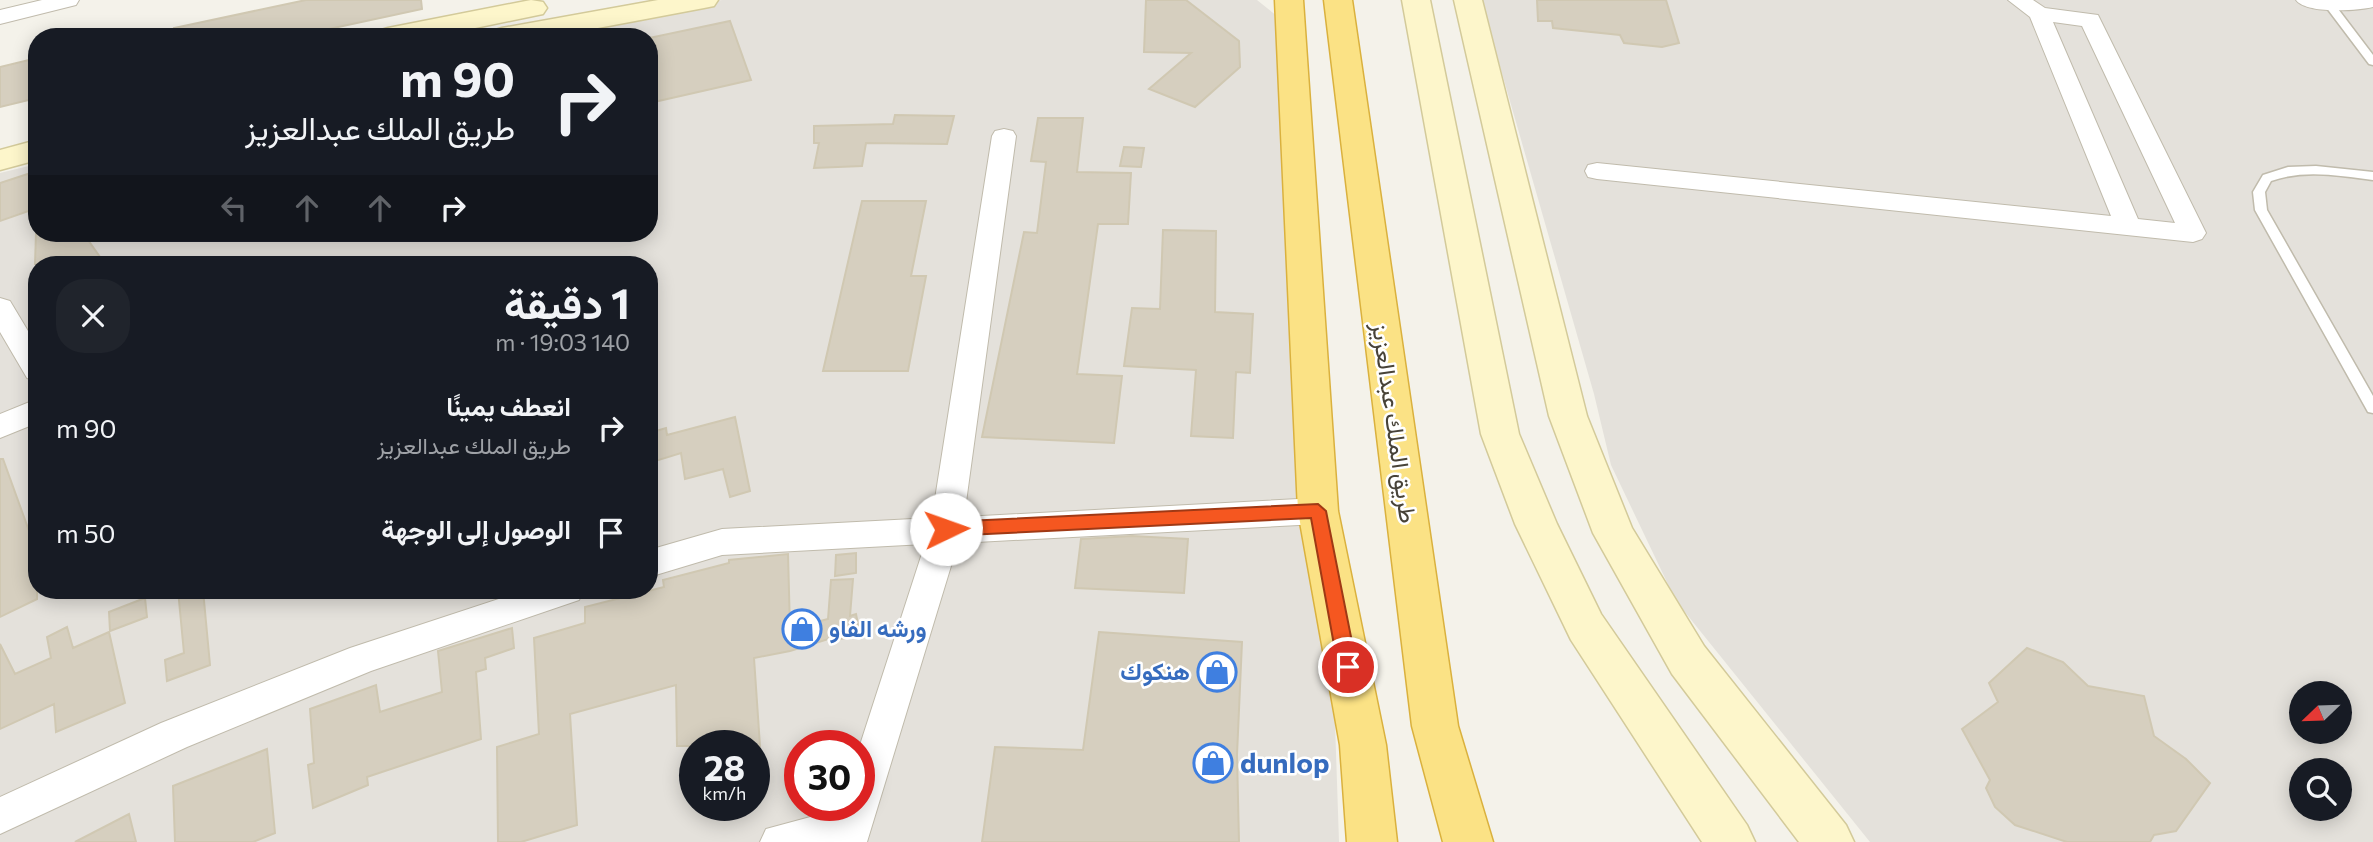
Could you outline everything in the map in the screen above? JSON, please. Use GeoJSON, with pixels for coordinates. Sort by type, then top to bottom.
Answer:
{"type":"FeatureCollection","features":[{"type":"Feature","properties":{"kind":"highway"},"geometry":{"type":"LineString","coordinates":[[1289,0],[1318,511],[1363,745],[1372,842]]}},
{"type":"Feature","properties":{"kind":"highway","name":"طريق الملك عبدالعزيز"},"geometry":{"type":"LineString","coordinates":[[1338,0],[1435,726],[1468,842]]}},
{"type":"Feature","properties":{"kind":"main road"},"geometry":{"type":"LineString","coordinates":[[434,28],[580,0]]}},
{"type":"Feature","properties":{"kind":"main road"},"geometry":{"type":"LineString","coordinates":[[551,28],[704,0]]}},
{"type":"Feature","properties":{"kind":"main road"},"geometry":{"type":"LineString","coordinates":[[1416,0],[1500,434],[1536,524],[1586,627],[1730,842]]}},
{"type":"Feature","properties":{"kind":"main road"},"geometry":{"type":"LineString","coordinates":[[1468,0],[1569,416],[1614,533],[1688,660],[1829,842]]}},
{"type":"Feature","properties":{"kind":"main road"},"geometry":{"type":"LineString","coordinates":[[0,134],[28,126]]}},
{"type":"Feature","properties":{"kind":"main road"},"geometry":{"type":"LineString","coordinates":[[0,160],[28,152]]}},
{"type":"Feature","properties":{"kind":"street"},"geometry":{"type":"LineString","coordinates":[[0,17],[68,0]]}},
{"type":"Feature","properties":{"kind":"street"},"geometry":{"type":"LineString","coordinates":[[2318,2],[2353,5],[2373,1]]}},
{"type":"Feature","properties":{"kind":"street"},"geometry":{"type":"LineString","coordinates":[[2029,7],[2128,226]]}},
{"type":"Feature","properties":{"kind":"street"},"geometry":{"type":"LineString","coordinates":[[1597,171],[2193,233],[2090,20],[2029,7]]}},
{"type":"Feature","properties":{"kind":"street"},"geometry":{"type":"LineString","coordinates":[[779,842],[851,832],[946,529],[1004,136]]}},
{"type":"Feature","properties":{"kind":"street"},"geometry":{"type":"LineString","coordinates":[[0,308],[28,356]]}},
{"type":"Feature","properties":{"kind":"street"},"geometry":{"type":"LineString","coordinates":[[0,427],[28,414]]}},
{"type":"Feature","properties":{"kind":"street"},"geometry":{"type":"LineString","coordinates":[[658,561],[722,542],[1318,511]]}},
{"type":"Feature","properties":{"kind":"street"},"geometry":{"type":"LineString","coordinates":[[0,816],[174,735],[362,659],[540,599]]}},
{"type":"Feature","properties":{"kind":"lane"},"geometry":{"type":"LineString","coordinates":[[2318,2],[2373,62]]}},
{"type":"Feature","properties":{"kind":"lane"},"geometry":{"type":"LineString","coordinates":[[2373,176],[2288,171],[2267,178],[2259,192],[2262,210],[2373,408]]}},
{"type":"Feature","properties":{"kind":"shaded area"},"geometry":{"type":"Polygon","coordinates":[[[722,0],[1257,0],[1288,25],[1324,395],[1339,842],[0,842],[0,173],[28,166],[28,242],[658,242],[658,28],[576,28],[630,14],[722,0]]]}},
{"type":"Feature","properties":{"kind":"shaded area"},"geometry":{"type":"Polygon","coordinates":[[[1481,0],[2373,0],[2373,842],[1870,842],[1676,601],[1611,465],[1594,394],[1481,0]]]}},
{"type":"Feature","properties":{"kind":"building"},"geometry":{"type":"Polygon","coordinates":[[[306,0],[421,0],[422,9],[334,28],[174,28],[306,0]]]}},
{"type":"Feature","properties":{"kind":"building"},"geometry":{"type":"Polygon","coordinates":[[[1146,0],[1186,0],[1239,41],[1240,67],[1195,107],[1149,89],[1191,53],[1144,52],[1146,0]]]}},
{"type":"Feature","properties":{"kind":"building"},"geometry":{"type":"Polygon","coordinates":[[[1537,0],[1666,0],[1679,43],[1662,47],[1624,43],[1620,35],[1553,28],[1552,21],[1538,21],[1537,0]]]}},
{"type":"Feature","properties":{"kind":"building"},"geometry":{"type":"Polygon","coordinates":[[[730,21],[751,80],[658,101],[658,36],[730,21]]]}},
{"type":"Feature","properties":{"kind":"building"},"geometry":{"type":"Polygon","coordinates":[[[28,60],[28,100],[0,107],[0,67],[28,60]]]}},
{"type":"Feature","properties":{"kind":"building"},"geometry":{"type":"Polygon","coordinates":[[[895,115],[954,116],[947,144],[866,143],[862,166],[814,168],[819,143],[814,143],[814,126],[893,124],[895,115]]]}},
{"type":"Feature","properties":{"kind":"building"},"geometry":{"type":"Polygon","coordinates":[[[1038,118],[1083,118],[1077,172],[1131,173],[1128,224],[1098,224],[1077,374],[1122,376],[1114,443],[982,437],[1024,232],[1037,233],[1046,162],[1031,161],[1038,118]]]}},
{"type":"Feature","properties":{"kind":"building"},"geometry":{"type":"Polygon","coordinates":[[[1124,147],[1144,148],[1141,167],[1120,166],[1124,147]]]}},
{"type":"Feature","properties":{"kind":"building"},"geometry":{"type":"Polygon","coordinates":[[[28,174],[28,211],[0,221],[0,183],[28,174]]]}},
{"type":"Feature","properties":{"kind":"building"},"geometry":{"type":"Polygon","coordinates":[[[862,201],[926,201],[911,276],[926,276],[908,371],[823,371],[862,201]]]}},
{"type":"Feature","properties":{"kind":"building"},"geometry":{"type":"Polygon","coordinates":[[[1163,230],[1216,231],[1215,312],[1253,314],[1250,373],[1236,372],[1233,438],[1191,436],[1196,370],[1124,366],[1132,308],[1160,309],[1163,230]]]}},
{"type":"Feature","properties":{"kind":"building"},"geometry":{"type":"Polygon","coordinates":[[[36,242],[89,242],[99,256],[35,256],[36,242]]]}},
{"type":"Feature","properties":{"kind":"building"},"geometry":{"type":"Polygon","coordinates":[[[735,417],[750,491],[730,497],[723,469],[685,479],[681,453],[658,460],[658,430],[666,428],[667,435],[735,417]]]}},
{"type":"Feature","properties":{"kind":"building"},"geometry":{"type":"Polygon","coordinates":[[[0,459],[3,459],[28,528],[28,599],[37,599],[0,617],[0,459]]]}},
{"type":"Feature","properties":{"kind":"building"},"geometry":{"type":"Polygon","coordinates":[[[1132,536],[1188,539],[1184,593],[1075,588],[1081,539],[1132,536]]]}},
{"type":"Feature","properties":{"kind":"building"},"geometry":{"type":"Polygon","coordinates":[[[856,553],[856,573],[835,576],[836,555],[856,553]]]}},
{"type":"Feature","properties":{"kind":"building"},"geometry":{"type":"Polygon","coordinates":[[[788,554],[790,629],[828,619],[831,580],[853,579],[850,616],[856,614],[860,634],[841,639],[841,635],[790,651],[754,658],[759,730],[679,730],[677,746],[676,685],[570,714],[577,825],[521,842],[498,842],[497,747],[539,734],[534,638],[585,623],[585,607],[617,599],[658,599],[658,589],[664,587],[663,580],[729,563],[729,560],[788,554]]]}},
{"type":"Feature","properties":{"kind":"building"},"geometry":{"type":"Polygon","coordinates":[[[145,599],[147,617],[110,631],[109,612],[145,599]]]}},
{"type":"Feature","properties":{"kind":"building"},"geometry":{"type":"Polygon","coordinates":[[[179,599],[204,599],[210,665],[167,681],[165,660],[184,653],[179,599]]]}},
{"type":"Feature","properties":{"kind":"building"},"geometry":{"type":"Polygon","coordinates":[[[67,627],[73,648],[109,632],[125,703],[56,732],[54,704],[0,729],[0,644],[15,674],[51,658],[47,637],[67,627]]]}},
{"type":"Feature","properties":{"kind":"building"},"geometry":{"type":"Polygon","coordinates":[[[512,628],[514,648],[485,658],[486,669],[476,672],[481,739],[367,777],[368,785],[313,808],[308,765],[314,763],[310,709],[376,685],[380,712],[442,692],[438,651],[512,628]]]}},
{"type":"Feature","properties":{"kind":"building"},"geometry":{"type":"Polygon","coordinates":[[[1099,632],[1242,642],[1237,755],[1239,842],[982,842],[995,747],[1083,750],[1099,632]]]}},
{"type":"Feature","properties":{"kind":"building"},"geometry":{"type":"Polygon","coordinates":[[[2027,648],[2063,662],[2088,686],[2144,696],[2154,736],[2186,759],[2210,783],[2176,831],[2154,835],[2150,842],[2067,842],[2015,825],[1995,807],[1986,788],[1990,780],[1962,729],[1998,702],[1989,683],[2027,648]]]}},
{"type":"Feature","properties":{"kind":"building"},"geometry":{"type":"Polygon","coordinates":[[[267,749],[275,833],[253,842],[175,842],[173,786],[267,749]]]}},
{"type":"Feature","properties":{"kind":"building"},"geometry":{"type":"Polygon","coordinates":[[[129,814],[136,842],[75,842],[129,814]]]}},
{"type":"Feature","properties":{"kind":"place","name":"ورشه الفاو"},"geometry":{"type":"Point","coordinates":[802,629]}},
{"type":"Feature","properties":{"kind":"place","name":"هنكوك"},"geometry":{"type":"Point","coordinates":[1217,672]}},
{"type":"Feature","properties":{"kind":"place","name":"dunlop"},"geometry":{"type":"Point","coordinates":[1213,763]}},
{"type":"Feature","properties":{"kind":"route"},"geometry":{"type":"LineString","coordinates":[[946,529],[1318,511],[1348,667]]}}]}
